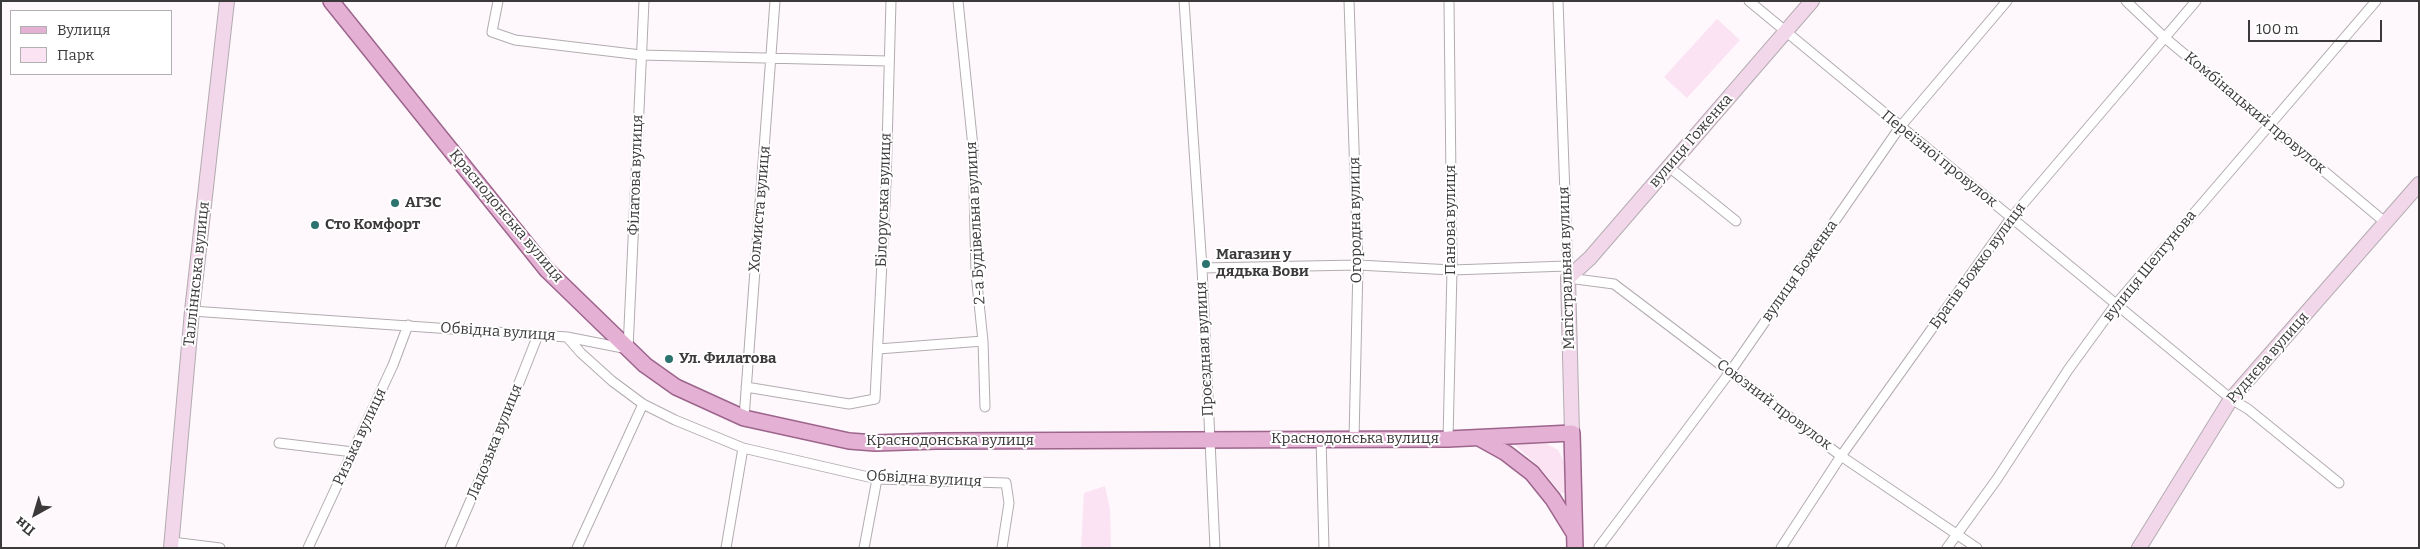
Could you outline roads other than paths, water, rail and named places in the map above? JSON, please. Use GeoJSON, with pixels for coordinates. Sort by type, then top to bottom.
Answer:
{"type":"FeatureCollection","features":[{"type":"Feature","properties":{"kind":"main road","name":"Краснодонська вулиця"},"geometry":{"type":"LineString","coordinates":[[331,1],[548,270],[645,365],[676,387],[744,418],[849,441],[875,443],[1321,438],[1448,440],[1572,432]]}},
{"type":"Feature","properties":{"kind":"main road","name":"Магістральная вулиця"},"geometry":{"type":"LineString","coordinates":[[1572,432],[1575,541]]}},
{"type":"Feature","properties":{"kind":"main road"},"geometry":{"type":"LineString","coordinates":[[1479,438],[1506,453],[1532,473],[1553,499],[1575,541]]}},
{"type":"Feature","properties":{"kind":"street","name":"Талліннська вулиця"},"geometry":{"type":"LineString","coordinates":[[171,545],[192,311],[227,1]]}},
{"type":"Feature","properties":{"kind":"street"},"geometry":{"type":"LineString","coordinates":[[498,1],[492,32],[515,40],[640,55],[888,61]]}},
{"type":"Feature","properties":{"kind":"street","name":"Філатова вулиця"},"geometry":{"type":"LineString","coordinates":[[628,349],[640,55],[644,1]]}},
{"type":"Feature","properties":{"kind":"street","name":"Холмиста вулиця"},"geometry":{"type":"LineString","coordinates":[[744,418],[775,1]]}},
{"type":"Feature","properties":{"kind":"street","name":"Білоруська вулиця"},"geometry":{"type":"LineString","coordinates":[[746,387],[849,404],[875,400],[886,183],[891,1]]}},
{"type":"Feature","properties":{"kind":"street","name":"2-а Будівельна вулиця"},"geometry":{"type":"LineString","coordinates":[[958,1],[973,147],[976,274],[986,407]]}},
{"type":"Feature","properties":{"kind":"street","name":"Проєздная вулиця"},"geometry":{"type":"LineString","coordinates":[[1184,1],[1202,268],[1215,548]]}},
{"type":"Feature","properties":{"kind":"street","name":"Огородна вулиця"},"geometry":{"type":"LineString","coordinates":[[1349,1],[1358,265],[1354,438]]}},
{"type":"Feature","properties":{"kind":"street","name":"Панова вулиця"},"geometry":{"type":"LineString","coordinates":[[1448,440],[1452,270],[1449,1]]}},
{"type":"Feature","properties":{"kind":"street","name":"Магістральная вулиця"},"geometry":{"type":"LineString","coordinates":[[1558,1],[1572,432]]}},
{"type":"Feature","properties":{"kind":"street","name":"Переїзної провулок"},"geometry":{"type":"LineString","coordinates":[[1748,1],[2231,399],[2248,409],[2339,483]]}},
{"type":"Feature","properties":{"kind":"street","name":"вулиця Гоженка"},"geometry":{"type":"LineString","coordinates":[[1567,272],[1590,258],[1812,1]]}},
{"type":"Feature","properties":{"kind":"street","name":"вулиця Боженка"},"geometry":{"type":"LineString","coordinates":[[1599,547],[1730,372],[1900,127],[2007,1]]}},
{"type":"Feature","properties":{"kind":"street","name":"Комбінацький провулок"},"geometry":{"type":"LineString","coordinates":[[2126,1],[2164,37],[2386,223]]}},
{"type":"Feature","properties":{"kind":"street","name":"Братів Божко вулиця"},"geometry":{"type":"LineString","coordinates":[[1781,548],[1841,456],[2011,218],[2196,1]]}},
{"type":"Feature","properties":{"kind":"street","name":"вулиця Шелгунова"},"geometry":{"type":"LineString","coordinates":[[1947,548],[1997,479],[2068,370],[2116,304],[2376,1]]}},
{"type":"Feature","properties":{"kind":"street"},"geometry":{"type":"LineString","coordinates":[[1669,167],[1736,221]]}},
{"type":"Feature","properties":{"kind":"street","name":"Руднєва вулиця"},"geometry":{"type":"LineString","coordinates":[[2139,548],[2231,399],[2419,184]]}},
{"type":"Feature","properties":{"kind":"street","name":"Союзний провулок"},"geometry":{"type":"LineString","coordinates":[[1202,268],[1358,265],[1452,270],[1567,272],[1614,284],[1841,456],[1977,548]]}},
{"type":"Feature","properties":{"kind":"street","name":"Обвідна вулиця"},"geometry":{"type":"LineString","coordinates":[[192,311],[568,337],[581,353],[606,376],[643,404],[675,420],[743,448],[877,479],[1006,483],[1009,503],[1002,548]]}},
{"type":"Feature","properties":{"kind":"street","name":"Ризька вулиця"},"geometry":{"type":"LineString","coordinates":[[308,548],[393,365],[408,325]]}},
{"type":"Feature","properties":{"kind":"street","name":"Ладозька вулиця"},"geometry":{"type":"LineString","coordinates":[[450,548],[494,446],[538,335]]}},
{"type":"Feature","properties":{"kind":"street"},"geometry":{"type":"LineString","coordinates":[[568,337],[628,349]]}},
{"type":"Feature","properties":{"kind":"street"},"geometry":{"type":"LineString","coordinates":[[878,349],[982,341]]}},
{"type":"Feature","properties":{"kind":"street"},"geometry":{"type":"LineString","coordinates":[[576,548],[643,404]]}},
{"type":"Feature","properties":{"kind":"street"},"geometry":{"type":"LineString","coordinates":[[1321,438],[1324,548]]}},
{"type":"Feature","properties":{"kind":"street"},"geometry":{"type":"LineString","coordinates":[[279,443],[353,452]]}},
{"type":"Feature","properties":{"kind":"street"},"geometry":{"type":"LineString","coordinates":[[726,548],[743,448]]}},
{"type":"Feature","properties":{"kind":"street"},"geometry":{"type":"LineString","coordinates":[[864,548],[877,479]]}},
{"type":"Feature","properties":{"kind":"street"},"geometry":{"type":"LineString","coordinates":[[171,545],[220,548]]}},
{"type":"Feature","properties":{"kind":"place","name":"АГЗС"},"geometry":{"type":"Point","coordinates":[395,203]}},
{"type":"Feature","properties":{"kind":"place","name":"Сто Комфорт"},"geometry":{"type":"Point","coordinates":[315,225]}},
{"type":"Feature","properties":{"kind":"place","name":"Магазин у дядька Вови"},"geometry":{"type":"Point","coordinates":[1206,264]}},
{"type":"Feature","properties":{"kind":"place","name":"Ул. Филатова"},"geometry":{"type":"Point","coordinates":[669,359]}}]}
